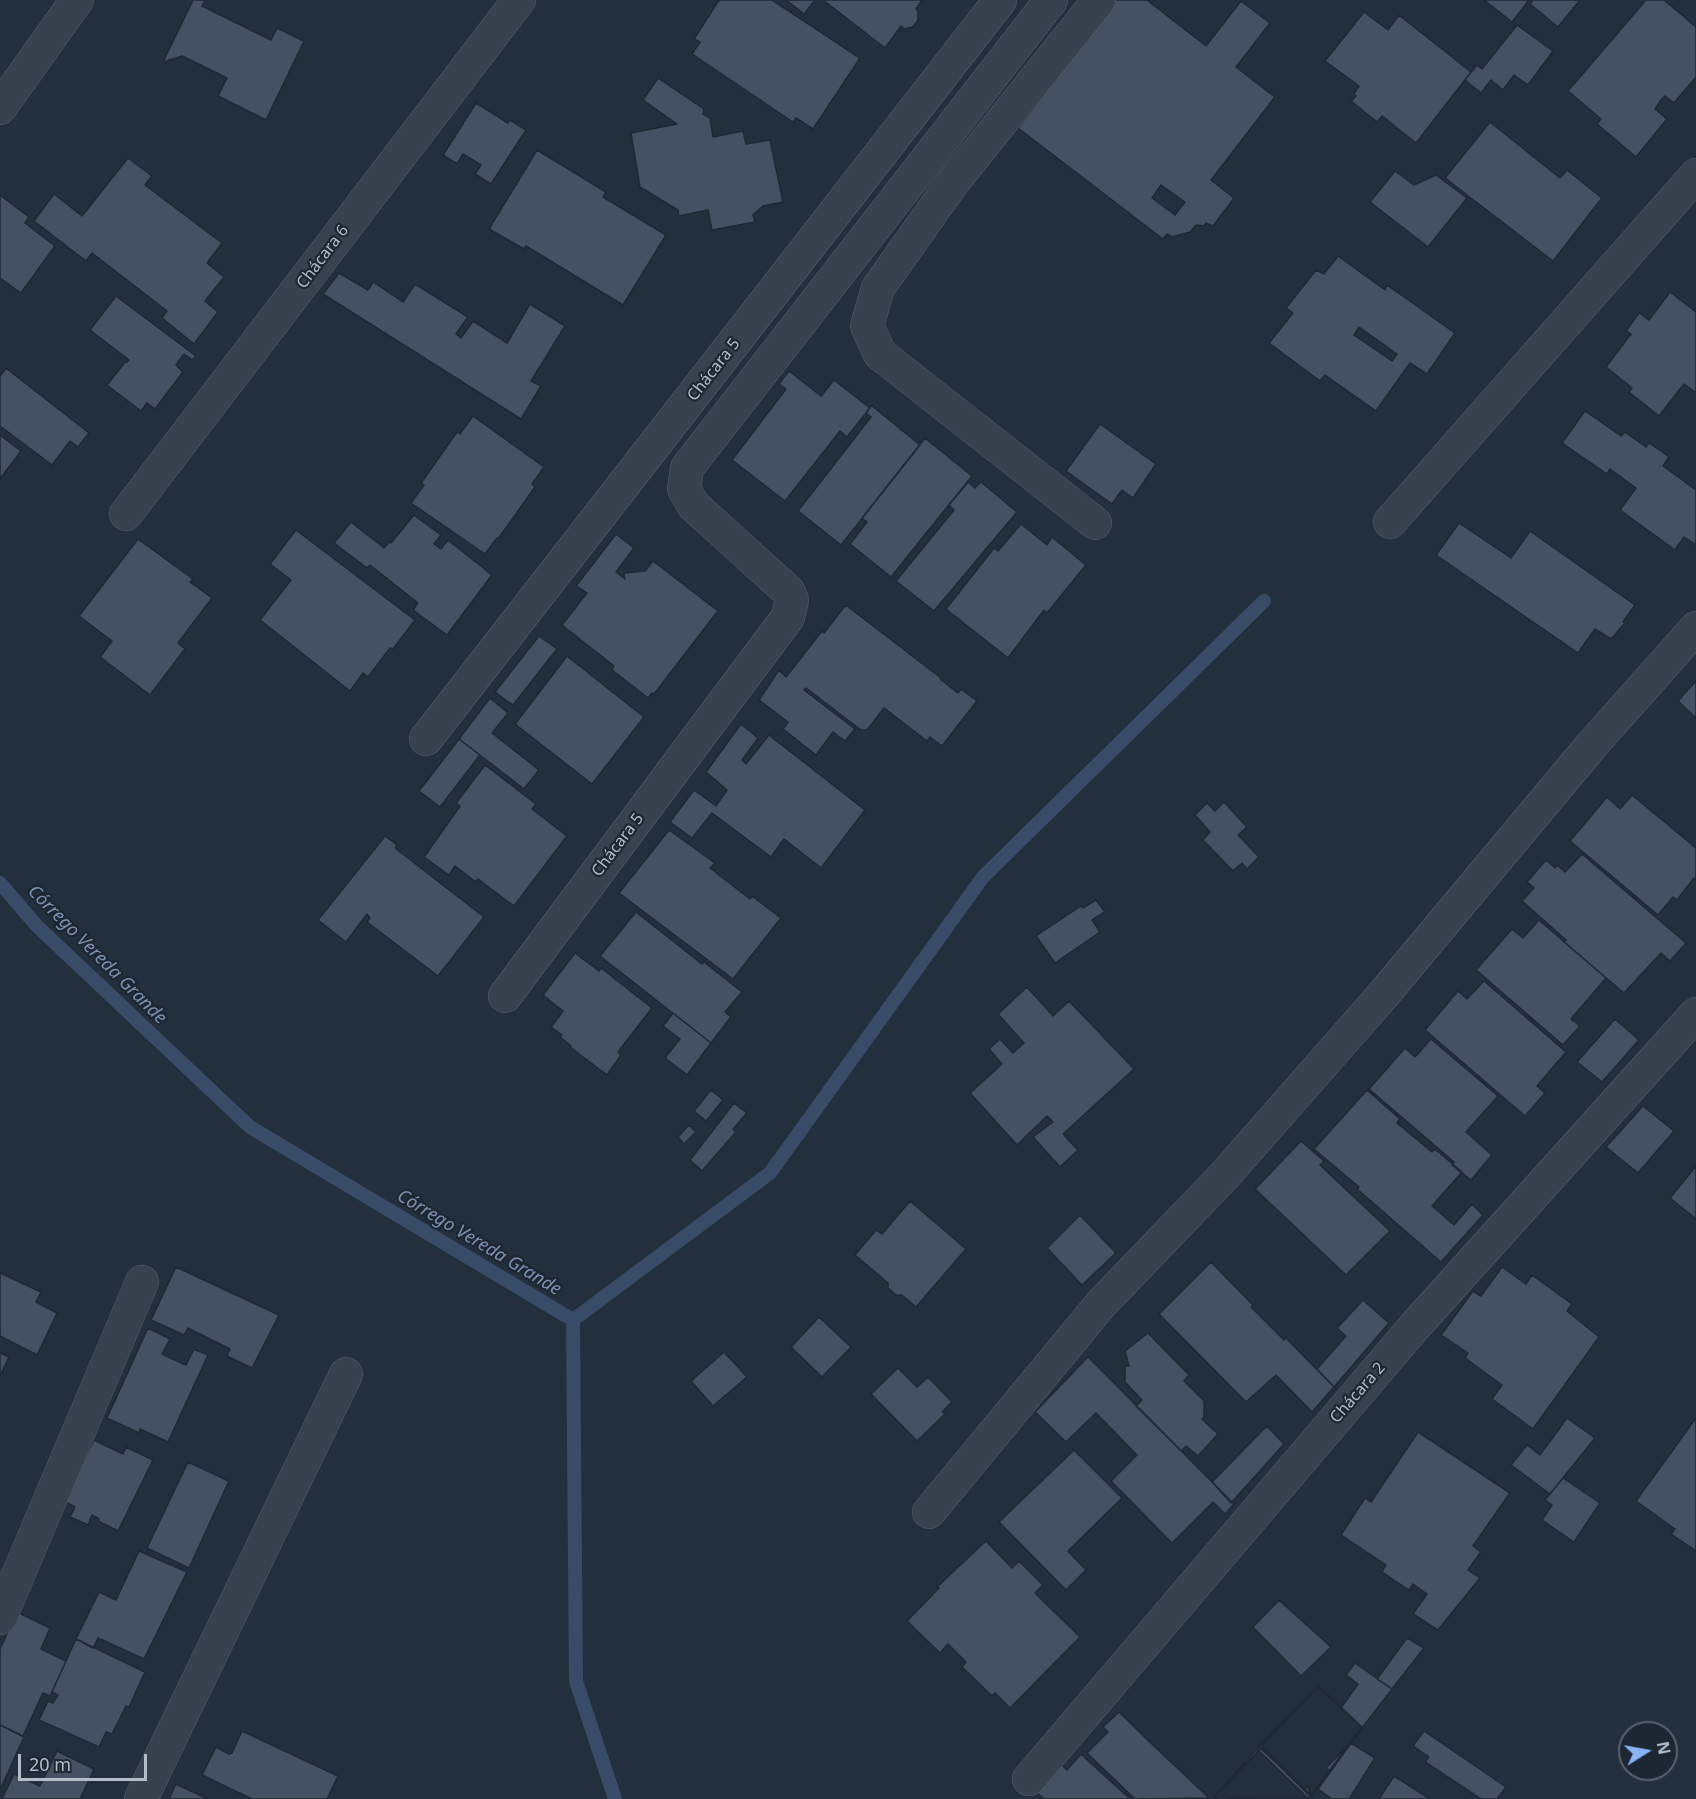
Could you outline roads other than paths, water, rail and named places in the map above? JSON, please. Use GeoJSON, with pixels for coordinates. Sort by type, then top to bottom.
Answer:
{"type":"FeatureCollection","features":[{"type":"Feature","properties":{"kind":"street"},"geometry":{"type":"LineString","coordinates":[[0,108],[77,0]]}},
{"type":"Feature","properties":{"kind":"street","name":"Chácara 6"},"geometry":{"type":"LineString","coordinates":[[126,514],[519,0]]}},
{"type":"Feature","properties":{"kind":"street","name":"Chácara 5"},"geometry":{"type":"LineString","coordinates":[[426,739],[1000,0]]}},
{"type":"Feature","properties":{"kind":"street","name":"Chácara 5"},"geometry":{"type":"LineString","coordinates":[[505,996],[788,616],[792,600],[788,591],[693,505],[684,489],[687,468],[1051,0]]}},
{"type":"Feature","properties":{"kind":"street"},"geometry":{"type":"LineString","coordinates":[[1095,523],[880,354],[867,326],[878,288],[951,185],[1099,0]]}},
{"type":"Feature","properties":{"kind":"street"},"geometry":{"type":"LineString","coordinates":[[1390,522],[1696,175]]}},
{"type":"Feature","properties":{"kind":"street"},"geometry":{"type":"LineString","coordinates":[[929,1512],[1101,1304],[1224,1176],[1383,995],[1591,746],[1696,628]]}},
{"type":"Feature","properties":{"kind":"street","name":"Chácara 2"},"geometry":{"type":"LineString","coordinates":[[1029,1779],[1408,1335],[1696,1014]]}},
{"type":"Feature","properties":{"kind":"street"},"geometry":{"type":"LineString","coordinates":[[0,1618],[142,1282]]}},
{"type":"Feature","properties":{"kind":"street"},"geometry":{"type":"LineString","coordinates":[[141,1799],[346,1374]]}},
{"type":"Feature","properties":{"kind":"waterway"},"geometry":{"type":"LineString","coordinates":[[573,1320],[770,1173],[983,877],[1264,601]]}},
{"type":"Feature","properties":{"kind":"waterway","name":"Córrego Vereda Grande"},"geometry":{"type":"LineString","coordinates":[[0,883],[37,926],[250,1127],[573,1320],[576,1681],[615,1799]]}}]}
